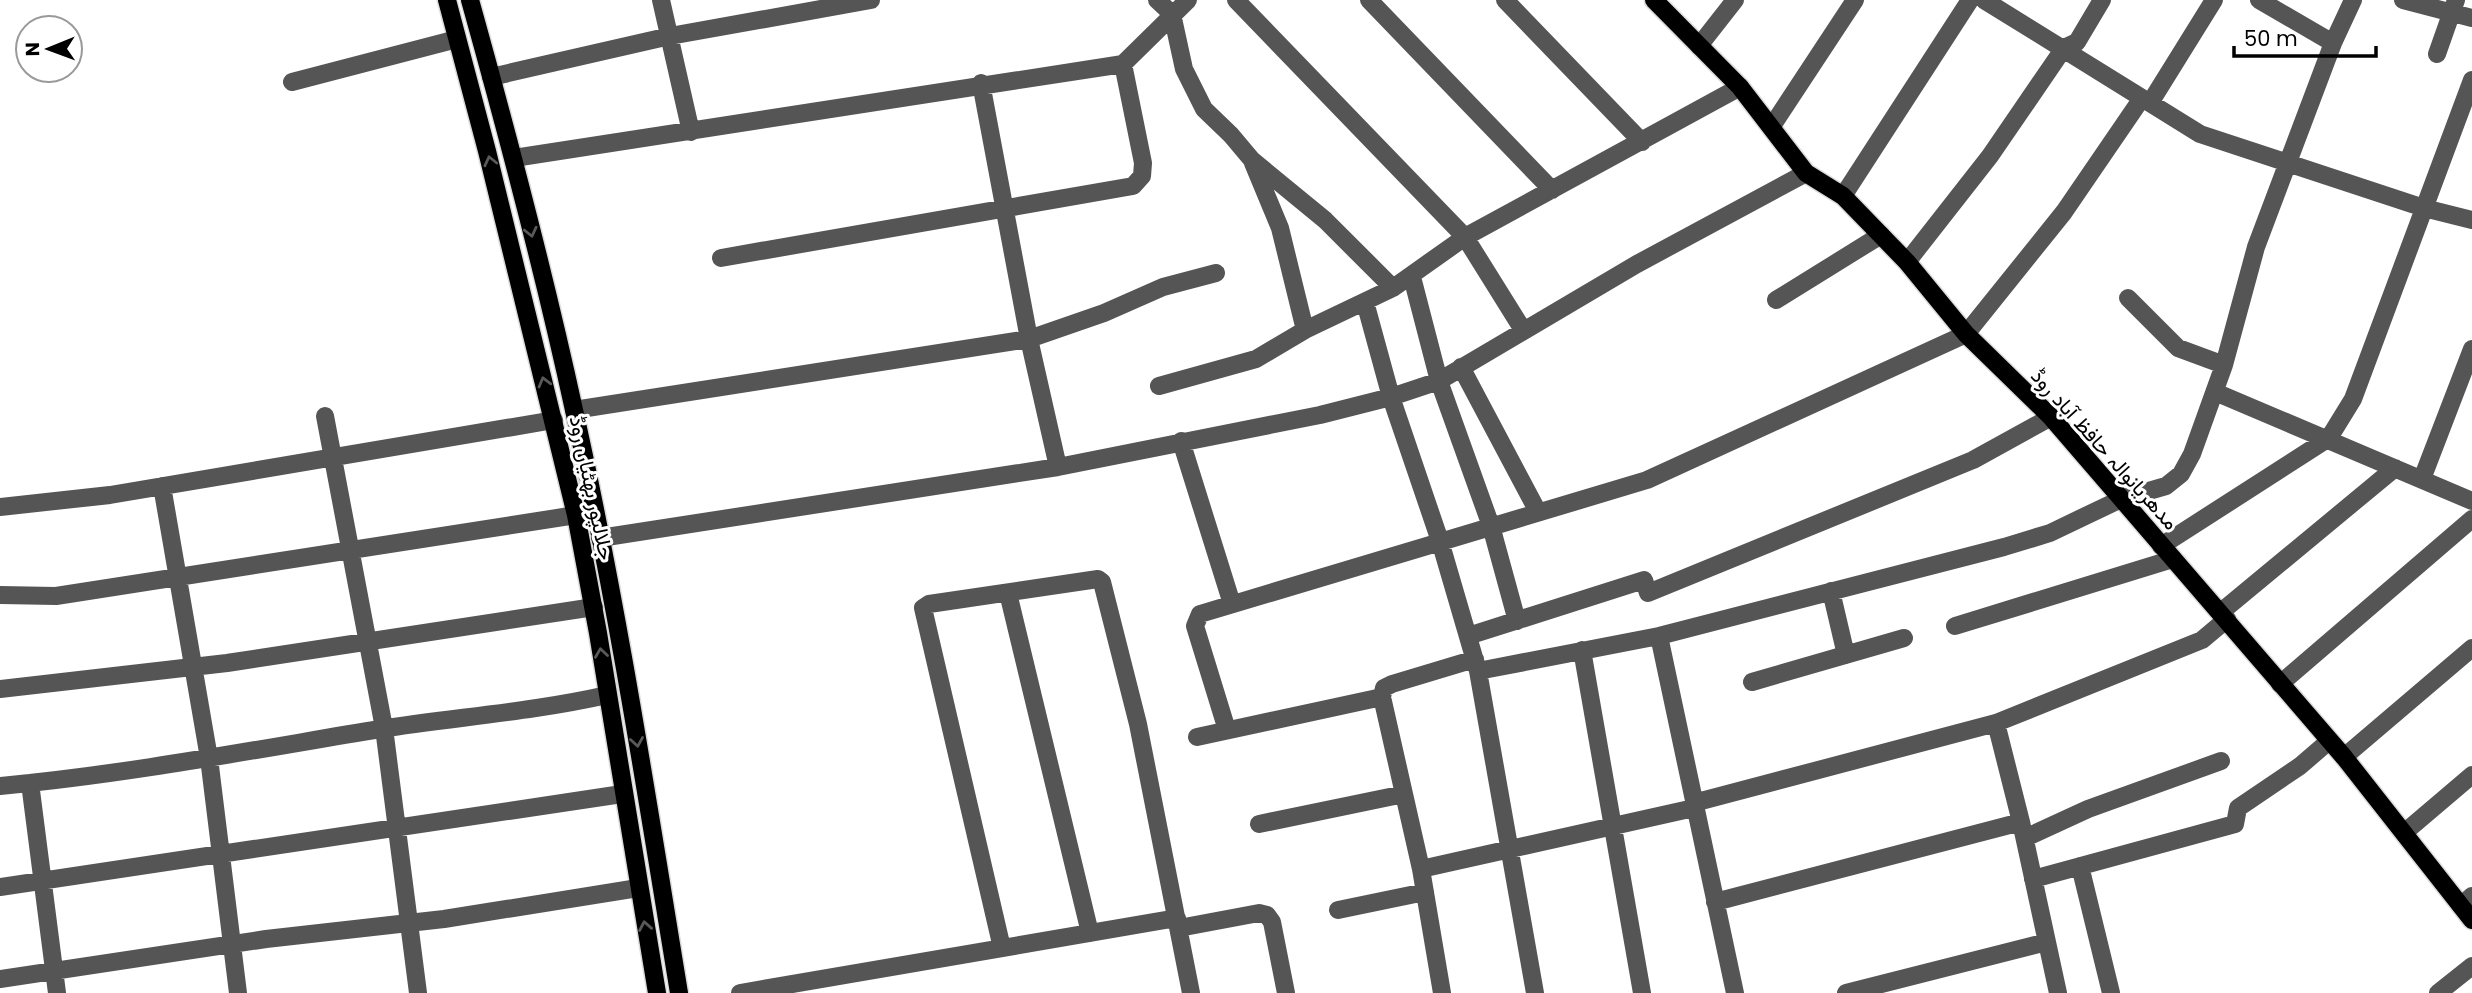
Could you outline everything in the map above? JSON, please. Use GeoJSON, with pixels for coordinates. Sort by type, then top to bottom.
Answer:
{"type":"FeatureCollection","features":[{"type":"Feature","properties":{"kind":"main road","name":"جلالپور بھٹیاں روڈ"},"geometry":{"type":"LineString","coordinates":[[447,0],[576,515],[594,607],[622,793],[657,993]]}},
{"type":"Feature","properties":{"kind":"main road","name":"جلالپور بھٹیاں روڈ"},"geometry":{"type":"LineString","coordinates":[[470,0],[514,158],[574,410],[600,538],[679,993]]}},
{"type":"Feature","properties":{"kind":"main road","name":"مدھریانوالہ حافظ آباد روڈ"},"geometry":{"type":"LineString","coordinates":[[1654,0],[1740,87],[1806,173],[1843,196],[1907,262],[1966,334],[2051,417],[2224,615],[2468,907]]}},
{"type":"Feature","properties":{"kind":"street"},"geometry":{"type":"LineString","coordinates":[[661,0],[691,132]]}},
{"type":"Feature","properties":{"kind":"street"},"geometry":{"type":"LineString","coordinates":[[491,76],[670,36],[871,0]]}},
{"type":"Feature","properties":{"kind":"street"},"geometry":{"type":"LineString","coordinates":[[1157,0],[1172,14],[1184,69],[1204,109],[1252,160],[1325,220],[1393,288]]}},
{"type":"Feature","properties":{"kind":"street"},"geometry":{"type":"LineString","coordinates":[[514,158],[691,132],[981,83],[1123,64],[1188,0]]}},
{"type":"Feature","properties":{"kind":"street"},"geometry":{"type":"LineString","coordinates":[[1236,0],[1465,237],[1523,330]]}},
{"type":"Feature","properties":{"kind":"street"},"geometry":{"type":"LineString","coordinates":[[1370,0],[1552,190]]}},
{"type":"Feature","properties":{"kind":"street"},"geometry":{"type":"LineString","coordinates":[[1505,0],[1642,142]]}},
{"type":"Feature","properties":{"kind":"street"},"geometry":{"type":"LineString","coordinates":[[1699,46],[1734,0]]}},
{"type":"Feature","properties":{"kind":"street"},"geometry":{"type":"LineString","coordinates":[[1772,126],[1855,0]]}},
{"type":"Feature","properties":{"kind":"street"},"geometry":{"type":"LineString","coordinates":[[1843,196],[1970,0]]}},
{"type":"Feature","properties":{"kind":"street"},"geometry":{"type":"LineString","coordinates":[[1984,0],[2200,134],[2424,208],[2472,220]]}},
{"type":"Feature","properties":{"kind":"street"},"geometry":{"type":"LineString","coordinates":[[1907,262],[1990,156],[2064,48],[2077,42],[2102,0]]}},
{"type":"Feature","properties":{"kind":"street"},"geometry":{"type":"LineString","coordinates":[[1227,730],[1195,626],[1200,614],[1647,480],[1966,334],[2064,212],[2146,100],[2214,0]]}},
{"type":"Feature","properties":{"kind":"street"},"geometry":{"type":"LineString","coordinates":[[2259,0],[2333,43]]}},
{"type":"Feature","properties":{"kind":"street"},"geometry":{"type":"LineString","coordinates":[[1442,993],[1421,869],[1382,697],[1384,688],[1476,665],[1659,636],[2050,533],[2121,499],[2166,486],[2181,474],[2192,454],[2224,365],[2256,247],[2333,43],[2353,0]]}},
{"type":"Feature","properties":{"kind":"street"},"geometry":{"type":"LineString","coordinates":[[2403,0],[2453,6],[2472,18]]}},
{"type":"Feature","properties":{"kind":"street"},"geometry":{"type":"LineString","coordinates":[[2437,54],[2453,6]]}},
{"type":"Feature","properties":{"kind":"street"},"geometry":{"type":"LineString","coordinates":[[292,82],[457,39]]}},
{"type":"Feature","properties":{"kind":"street"},"geometry":{"type":"LineString","coordinates":[[721,258],[1133,186],[1142,176],[1143,163],[1123,64]]}},
{"type":"Feature","properties":{"kind":"street"},"geometry":{"type":"LineString","coordinates":[[1955,626],[2167,552],[2329,438],[2353,399],[2472,80]]}},
{"type":"Feature","properties":{"kind":"street"},"geometry":{"type":"LineString","coordinates":[[981,83],[1029,339],[1058,467]]}},
{"type":"Feature","properties":{"kind":"street"},"geometry":{"type":"LineString","coordinates":[[1159,386],[1256,359],[1305,330],[1393,288],[1465,237],[1740,87]]}},
{"type":"Feature","properties":{"kind":"street"},"geometry":{"type":"LineString","coordinates":[[1252,160],[1280,228],[1305,330]]}},
{"type":"Feature","properties":{"kind":"street"},"geometry":{"type":"LineString","coordinates":[[600,538],[1058,467],[1320,415],[1391,397],[1439,381],[1523,330],[1806,173]]}},
{"type":"Feature","properties":{"kind":"street"},"geometry":{"type":"LineString","coordinates":[[1776,300],[1881,235]]}},
{"type":"Feature","properties":{"kind":"street"},"geometry":{"type":"LineString","coordinates":[[574,410],[1029,339],[1104,313],[1163,287],[1216,273]]}},
{"type":"Feature","properties":{"kind":"street"},"geometry":{"type":"LineString","coordinates":[[1412,277],[1439,381],[1490,526],[1517,621]]}},
{"type":"Feature","properties":{"kind":"street"},"geometry":{"type":"LineString","coordinates":[[2128,298],[2178,348],[2224,365]]}},
{"type":"Feature","properties":{"kind":"street"},"geometry":{"type":"LineString","coordinates":[[1365,302],[1391,397],[1440,541],[1476,665],[1535,993]]}},
{"type":"Feature","properties":{"kind":"street"},"geometry":{"type":"LineString","coordinates":[[2422,479],[2472,349]]}},
{"type":"Feature","properties":{"kind":"street"},"geometry":{"type":"LineString","coordinates":[[1461,367],[1538,512]]}},
{"type":"Feature","properties":{"kind":"street"},"geometry":{"type":"LineString","coordinates":[[2215,392],[2329,438],[2472,501]]}},
{"type":"Feature","properties":{"kind":"street"},"geometry":{"type":"LineString","coordinates":[[326,416],[384,729],[418,993]]}},
{"type":"Feature","properties":{"kind":"street"},"geometry":{"type":"LineString","coordinates":[[1468,636],[1644,580],[1648,593],[1973,460],[2051,417]]}},
{"type":"Feature","properties":{"kind":"street"},"geometry":{"type":"LineString","coordinates":[[0,506],[110,495],[554,420]]}},
{"type":"Feature","properties":{"kind":"street"},"geometry":{"type":"LineString","coordinates":[[1181,441],[1231,604]]}},
{"type":"Feature","properties":{"kind":"street"},"geometry":{"type":"LineString","coordinates":[[1421,869],[1694,808],[1701,801],[1996,723],[2202,640],[2224,615],[2395,468]]}},
{"type":"Feature","properties":{"kind":"street"},"geometry":{"type":"LineString","coordinates":[[162,486],[209,758],[238,993]]}},
{"type":"Feature","properties":{"kind":"street"},"geometry":{"type":"LineString","coordinates":[[0,595],[56,596],[576,515]]}},
{"type":"Feature","properties":{"kind":"street"},"geometry":{"type":"LineString","coordinates":[[2280,684],[2472,519]]}},
{"type":"Feature","properties":{"kind":"street"},"geometry":{"type":"LineString","coordinates":[[1002,948],[923,608],[929,604],[1091,579],[1102,582],[1138,724],[1191,993]]}},
{"type":"Feature","properties":{"kind":"street"},"geometry":{"type":"LineString","coordinates":[[1832,591],[1846,655]]}},
{"type":"Feature","properties":{"kind":"street"},"geometry":{"type":"LineString","coordinates":[[1009,593],[1090,933]]}},
{"type":"Feature","properties":{"kind":"street"},"geometry":{"type":"LineString","coordinates":[[0,689],[193,668],[594,607]]}},
{"type":"Feature","properties":{"kind":"street"},"geometry":{"type":"LineString","coordinates":[[1659,636],[1735,993]]}},
{"type":"Feature","properties":{"kind":"street"},"geometry":{"type":"LineString","coordinates":[[1752,682],[1905,638]]}},
{"type":"Feature","properties":{"kind":"street"},"geometry":{"type":"LineString","coordinates":[[2344,757],[2472,648]]}},
{"type":"Feature","properties":{"kind":"street"},"geometry":{"type":"LineString","coordinates":[[1582,650],[1642,993]]}},
{"type":"Feature","properties":{"kind":"street"},"geometry":{"type":"LineString","coordinates":[[0,786],[98,776],[384,729],[562,706],[607,695]]}},
{"type":"Feature","properties":{"kind":"street"},"geometry":{"type":"LineString","coordinates":[[1197,737],[1382,697]]}},
{"type":"Feature","properties":{"kind":"street"},"geometry":{"type":"LineString","coordinates":[[1996,723],[2023,830],[2058,993]]}},
{"type":"Feature","properties":{"kind":"street"},"geometry":{"type":"LineString","coordinates":[[2034,878],[2235,824],[2238,808],[2300,766],[2329,741]]}},
{"type":"Feature","properties":{"kind":"street"},"geometry":{"type":"LineString","coordinates":[[1715,902],[2023,830],[2221,761]]}},
{"type":"Feature","properties":{"kind":"street"},"geometry":{"type":"LineString","coordinates":[[2405,832],[2472,775]]}},
{"type":"Feature","properties":{"kind":"street"},"geometry":{"type":"LineString","coordinates":[[30,783],[57,993]]}},
{"type":"Feature","properties":{"kind":"street"},"geometry":{"type":"LineString","coordinates":[[0,887],[622,793]]}},
{"type":"Feature","properties":{"kind":"street"},"geometry":{"type":"LineString","coordinates":[[1259,824],[1404,794]]}},
{"type":"Feature","properties":{"kind":"street"},"geometry":{"type":"LineString","coordinates":[[2080,866],[2111,993]]}},
{"type":"Feature","properties":{"kind":"street"},"geometry":{"type":"LineString","coordinates":[[0,979],[233,944],[409,923],[638,888]]}},
{"type":"Feature","properties":{"kind":"street"},"geometry":{"type":"LineString","coordinates":[[1338,910],[1425,892]]}},
{"type":"Feature","properties":{"kind":"street"},"geometry":{"type":"LineString","coordinates":[[740,993],[849,984],[1002,948],[1090,933],[1259,913],[1267,915],[1272,922],[1286,993]]}},
{"type":"Feature","properties":{"kind":"street"},"geometry":{"type":"LineString","coordinates":[[1846,993],[2047,942]]}},
{"type":"Feature","properties":{"kind":"street"},"geometry":{"type":"LineString","coordinates":[[2438,993],[2472,966]]}}]}
